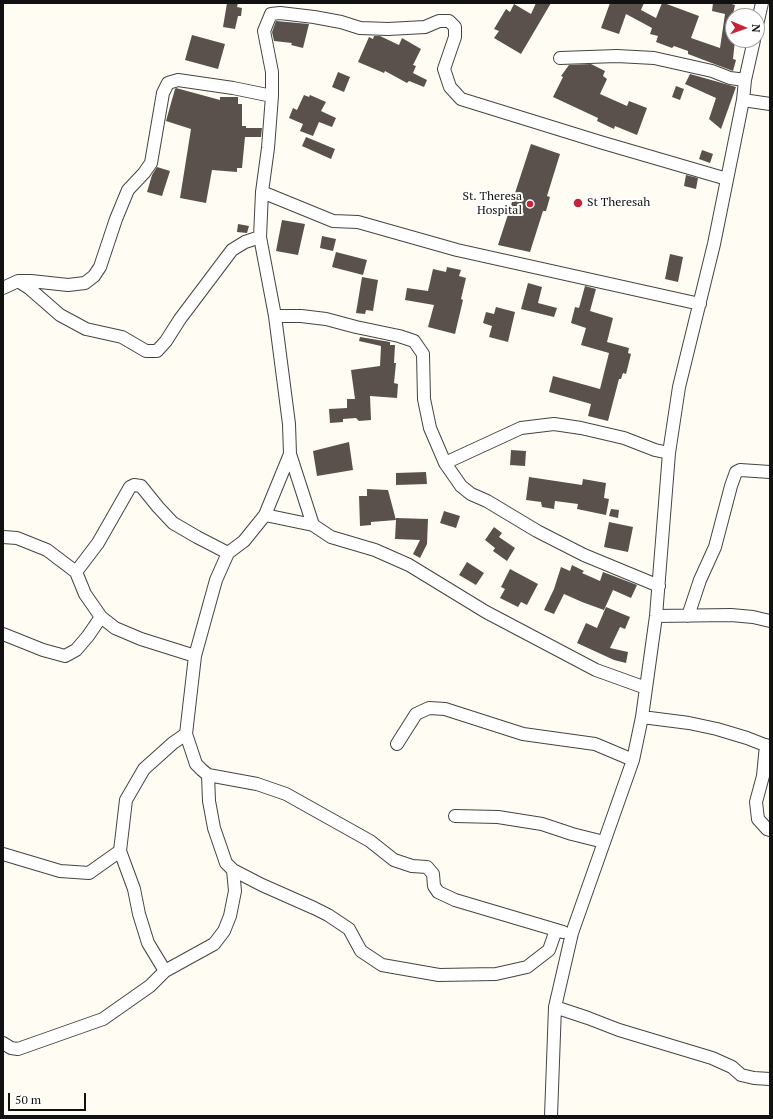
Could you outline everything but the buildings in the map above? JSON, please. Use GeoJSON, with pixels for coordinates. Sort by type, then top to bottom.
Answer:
{"type":"FeatureCollection","features":[{"type":"Feature","properties":{"kind":"street"},"geometry":{"type":"LineString","coordinates":[[313,525],[290,454],[289,424],[275,316],[260,237],[262,192],[268,148],[272,96],[272,72],[264,31],[270,14],[280,13],[314,17],[341,22],[360,28],[388,29],[425,27],[439,21],[449,21],[455,27],[455,36],[444,69],[450,87],[462,99],[600,142],[727,179]]}},
{"type":"Feature","properties":{"kind":"street"},"geometry":{"type":"LineString","coordinates":[[551,1116],[555,1007],[572,933],[632,760],[642,717],[656,616],[669,453],[679,387],[714,244],[743,100],[744,80],[752,48]]}},
{"type":"Feature","properties":{"kind":"street"},"geometry":{"type":"LineString","coordinates":[[560,58],[617,56],[654,58],[712,71],[730,78],[744,80]]}},
{"type":"Feature","properties":{"kind":"street"},"geometry":{"type":"LineString","coordinates":[[3,288],[18,281],[68,284],[85,283],[94,276],[100,267],[116,219],[128,190],[151,163],[163,93],[168,83],[178,80],[233,88],[272,96]]}},
{"type":"Feature","properties":{"kind":"street"},"geometry":{"type":"LineString","coordinates":[[743,100],[770,104]]}},
{"type":"Feature","properties":{"kind":"street"},"geometry":{"type":"LineString","coordinates":[[262,192],[333,221],[358,222],[457,250],[700,304]]}},
{"type":"Feature","properties":{"kind":"street"},"geometry":{"type":"LineString","coordinates":[[18,281],[29,288],[60,315],[86,329],[122,337],[146,351],[156,351],[166,341],[232,250],[245,242],[260,237]]}},
{"type":"Feature","properties":{"kind":"street"},"geometry":{"type":"LineString","coordinates":[[275,316],[326,318],[414,341],[423,354],[424,399],[430,428],[445,463],[461,486],[471,494],[487,501],[537,531],[584,555],[658,586]]}},
{"type":"Feature","properties":{"kind":"street"},"geometry":{"type":"LineString","coordinates":[[445,463],[521,428],[554,424],[581,428],[624,438],[655,450],[669,453]]}},
{"type":"Feature","properties":{"kind":"street"},"geometry":{"type":"LineString","coordinates":[[290,454],[265,516],[244,541],[228,553],[216,580],[195,656],[186,734],[196,764],[208,775],[257,784],[286,794],[370,841],[394,860],[412,866],[427,868],[433,874],[434,886],[438,892],[455,900],[556,930],[572,933]]}},
{"type":"Feature","properties":{"kind":"street"},"geometry":{"type":"LineString","coordinates":[[688,616],[700,580],[715,547],[736,472],[740,470],[770,472]]}},
{"type":"Feature","properties":{"kind":"street"},"geometry":{"type":"LineString","coordinates":[[76,572],[98,543],[130,487],[134,485],[141,486],[173,523],[228,553]]}},
{"type":"Feature","properties":{"kind":"street"},"geometry":{"type":"LineString","coordinates":[[265,516],[313,525],[331,537],[375,550],[409,565],[486,612],[596,670],[646,688]]}},
{"type":"Feature","properties":{"kind":"street"},"geometry":{"type":"LineString","coordinates":[[3,537],[17,538],[47,550],[76,572],[85,594],[101,617],[116,628],[141,639],[195,656]]}},
{"type":"Feature","properties":{"kind":"street"},"geometry":{"type":"LineString","coordinates":[[656,616],[731,615],[753,617],[770,621]]}},
{"type":"Feature","properties":{"kind":"street"},"geometry":{"type":"LineString","coordinates":[[3,634],[43,650],[65,656],[76,650],[101,617]]}},
{"type":"Feature","properties":{"kind":"street"},"geometry":{"type":"LineString","coordinates":[[397,744],[416,714],[429,708],[445,709],[522,734],[595,744],[632,760]]}},
{"type":"Feature","properties":{"kind":"street"},"geometry":{"type":"LineString","coordinates":[[642,717],[689,723],[717,729],[768,746],[763,776],[756,802],[758,819],[767,829],[770,830]]}},
{"type":"Feature","properties":{"kind":"street"},"geometry":{"type":"LineString","coordinates":[[165,971],[148,943],[139,914],[134,889],[120,851],[126,800],[144,769],[173,743],[186,734]]}},
{"type":"Feature","properties":{"kind":"street"},"geometry":{"type":"LineString","coordinates":[[208,775],[209,801],[214,828],[226,863],[233,870],[262,885],[328,915],[349,929],[361,951],[382,965],[439,975],[496,974],[527,967],[549,950],[556,930]]}},
{"type":"Feature","properties":{"kind":"street"},"geometry":{"type":"LineString","coordinates":[[455,816],[498,817],[542,824],[572,834],[604,842]]}},
{"type":"Feature","properties":{"kind":"street"},"geometry":{"type":"LineString","coordinates":[[3,854],[60,871],[89,873],[120,851]]}},
{"type":"Feature","properties":{"kind":"street"},"geometry":{"type":"LineString","coordinates":[[3,1043],[11,1048],[18,1049],[103,1019],[150,986],[165,971],[214,944],[224,931],[230,916],[235,891],[233,870]]}},
{"type":"Feature","properties":{"kind":"street"},"geometry":{"type":"LineString","coordinates":[[555,1007],[626,1032],[712,1058],[732,1067],[740,1075],[770,1079]]}},
{"type":"Feature","properties":{"kind":"place","name":"St Theresah"},"geometry":{"type":"Point","coordinates":[578,203]}},
{"type":"Feature","properties":{"kind":"place","name":"St. Theresa Hospital"},"geometry":{"type":"Point","coordinates":[530,204]}}]}
